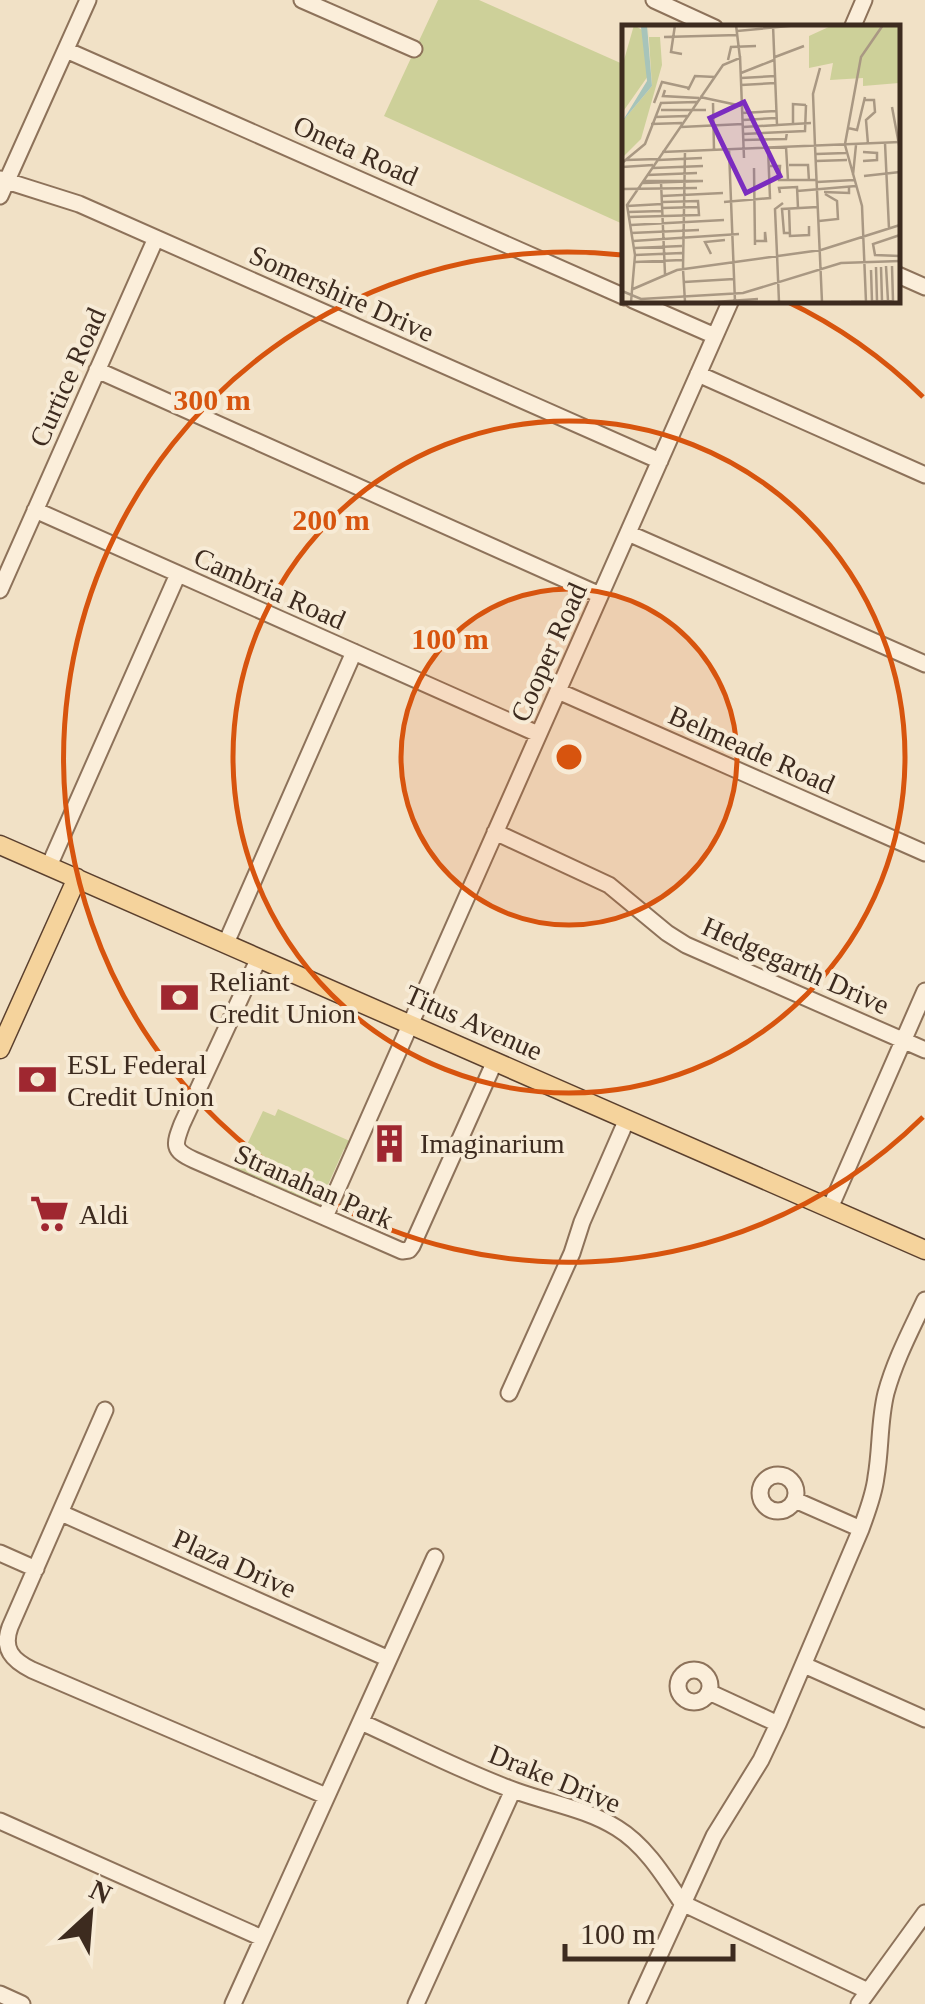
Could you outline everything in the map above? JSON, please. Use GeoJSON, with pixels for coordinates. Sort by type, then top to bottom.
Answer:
{"type":"FeatureCollection","features":[{"type":"Feature","properties":{"kind":"main road","name":"Titus Avenue"},"geometry":{"type":"LineString","coordinates":[[0,844],[925,1250]]}},
{"type":"Feature","properties":{"kind":"main road"},"geometry":{"type":"LineString","coordinates":[[0,1049],[76,878]]}},
{"type":"Feature","properties":{"kind":"street"},"geometry":{"type":"LineString","coordinates":[[2,185],[88,0]]}},
{"type":"Feature","properties":{"kind":"street"},"geometry":{"type":"LineString","coordinates":[[302,0],[414,50]]}},
{"type":"Feature","properties":{"kind":"street"},"geometry":{"type":"LineString","coordinates":[[654,0],[708,25]]}},
{"type":"Feature","properties":{"kind":"street"},"geometry":{"type":"LineString","coordinates":[[853,25],[864,0]]}},
{"type":"Feature","properties":{"kind":"street","name":"Oneta Road"},"geometry":{"type":"LineString","coordinates":[[66,50],[622,295]]}},
{"type":"Feature","properties":{"kind":"street","name":"Somershire Drive"},"geometry":{"type":"LineString","coordinates":[[2,185],[79,204],[660,461]]}},
{"type":"Feature","properties":{"kind":"street","name":"Curtice Road"},"geometry":{"type":"LineString","coordinates":[[0,590],[156,238]]}},
{"type":"Feature","properties":{"kind":"street"},"geometry":{"type":"LineString","coordinates":[[900,276],[925,287]]}},
{"type":"Feature","properties":{"kind":"street"},"geometry":{"type":"LineString","coordinates":[[638,302],[715,336]]}},
{"type":"Feature","properties":{"kind":"street","name":"Cooper Road"},"geometry":{"type":"LineString","coordinates":[[324,1217],[730,302]]}},
{"type":"Feature","properties":{"kind":"street"},"geometry":{"type":"LineString","coordinates":[[97,370],[600,595]]}},
{"type":"Feature","properties":{"kind":"street"},"geometry":{"type":"LineString","coordinates":[[698,374],[925,475]]}},
{"type":"Feature","properties":{"kind":"street","name":"Cambria Road"},"geometry":{"type":"LineString","coordinates":[[35,510],[538,734]]}},
{"type":"Feature","properties":{"kind":"street"},"geometry":{"type":"LineString","coordinates":[[628,533],[925,664]]}},
{"type":"Feature","properties":{"kind":"street"},"geometry":{"type":"LineString","coordinates":[[49,866],[178,574]]}},
{"type":"Feature","properties":{"kind":"street"},"geometry":{"type":"LineString","coordinates":[[226,943],[354,652]]}},
{"type":"Feature","properties":{"kind":"street","name":"Belmeade Road"},"geometry":{"type":"LineString","coordinates":[[558,691],[925,854]]}},
{"type":"Feature","properties":{"kind":"street","name":"Hedgegarth Drive"},"geometry":{"type":"LineString","coordinates":[[495,832],[609,885],[686,945],[925,1050]]}},
{"type":"Feature","properties":{"kind":"street","name":"Stranahan Park"},"geometry":{"type":"LineString","coordinates":[[260,958],[182,1124],[176,1148],[181,1154],[324,1217],[402,1251],[409,1250],[495,1061]]}},
{"type":"Feature","properties":{"kind":"street"},"geometry":{"type":"LineString","coordinates":[[830,1208],[925,991]]}},
{"type":"Feature","properties":{"kind":"street"},"geometry":{"type":"LineString","coordinates":[[509,1392],[572,1253],[626,1119]]}},
{"type":"Feature","properties":{"kind":"street"},"geometry":{"type":"LineString","coordinates":[[636,2004],[724,1818],[761,1760],[861,1529],[877,1476],[886,1395],[895,1365],[925,1300]]}},
{"type":"Feature","properties":{"kind":"street"},"geometry":{"type":"LineString","coordinates":[[105,1410],[6,1637],[10,1655],[32,1670],[326,1796]]}},
{"type":"Feature","properties":{"kind":"street"},"geometry":{"type":"LineString","coordinates":[[795,1500],[861,1529]]}},
{"type":"Feature","properties":{"kind":"street","name":"Plaza Drive"},"geometry":{"type":"LineString","coordinates":[[61,1513],[389,1659]]}},
{"type":"Feature","properties":{"kind":"street"},"geometry":{"type":"LineString","coordinates":[[0,1554],[36,1569]]}},
{"type":"Feature","properties":{"kind":"street"},"geometry":{"type":"LineString","coordinates":[[233,2004],[435,1557]]}},
{"type":"Feature","properties":{"kind":"street"},"geometry":{"type":"LineString","coordinates":[[804,1665],[925,1719]]}},
{"type":"Feature","properties":{"kind":"street"},"geometry":{"type":"LineString","coordinates":[[709,1692],[778,1724]]}},
{"type":"Feature","properties":{"kind":"street","name":"Drake Drive"},"geometry":{"type":"LineString","coordinates":[[361,1722],[513,1790],[602,1819],[648,1856],[682,1903],[863,1998]]}},
{"type":"Feature","properties":{"kind":"street"},"geometry":{"type":"LineString","coordinates":[[416,2004],[513,1790]]}},
{"type":"Feature","properties":{"kind":"street"},"geometry":{"type":"LineString","coordinates":[[0,1821],[262,1938]]}},
{"type":"Feature","properties":{"kind":"street"},"geometry":{"type":"LineString","coordinates":[[863,1998],[925,1914]]}},
{"type":"Feature","properties":{"kind":"street"},"geometry":{"type":"LineString","coordinates":[[0,1994],[22,2004]]}},
{"type":"Feature","properties":{"kind":"green space"},"geometry":{"type":"Polygon","coordinates":[[[438,0],[479,0],[622,64],[622,224],[384,116],[438,0]]]}},
{"type":"Feature","properties":{"kind":"green space"},"geometry":{"type":"Polygon","coordinates":[[[278,1109],[352,1142],[344,1149],[323,1196],[324,1204],[318,1208],[234,1172],[263,1111],[275,1116],[278,1109]]]}},
{"type":"Feature","properties":{"kind":"place","name":"Reliant Credit Union"},"geometry":{"type":"Point","coordinates":[179,997]}},
{"type":"Feature","properties":{"kind":"place","name":"ESL Federal Credit Union"},"geometry":{"type":"Point","coordinates":[37,1080]}},
{"type":"Feature","properties":{"kind":"place","name":"Imaginarium"},"geometry":{"type":"Point","coordinates":[390,1143]}},
{"type":"Feature","properties":{"kind":"place","name":"Aldi"},"geometry":{"type":"Point","coordinates":[49,1214]}}]}
